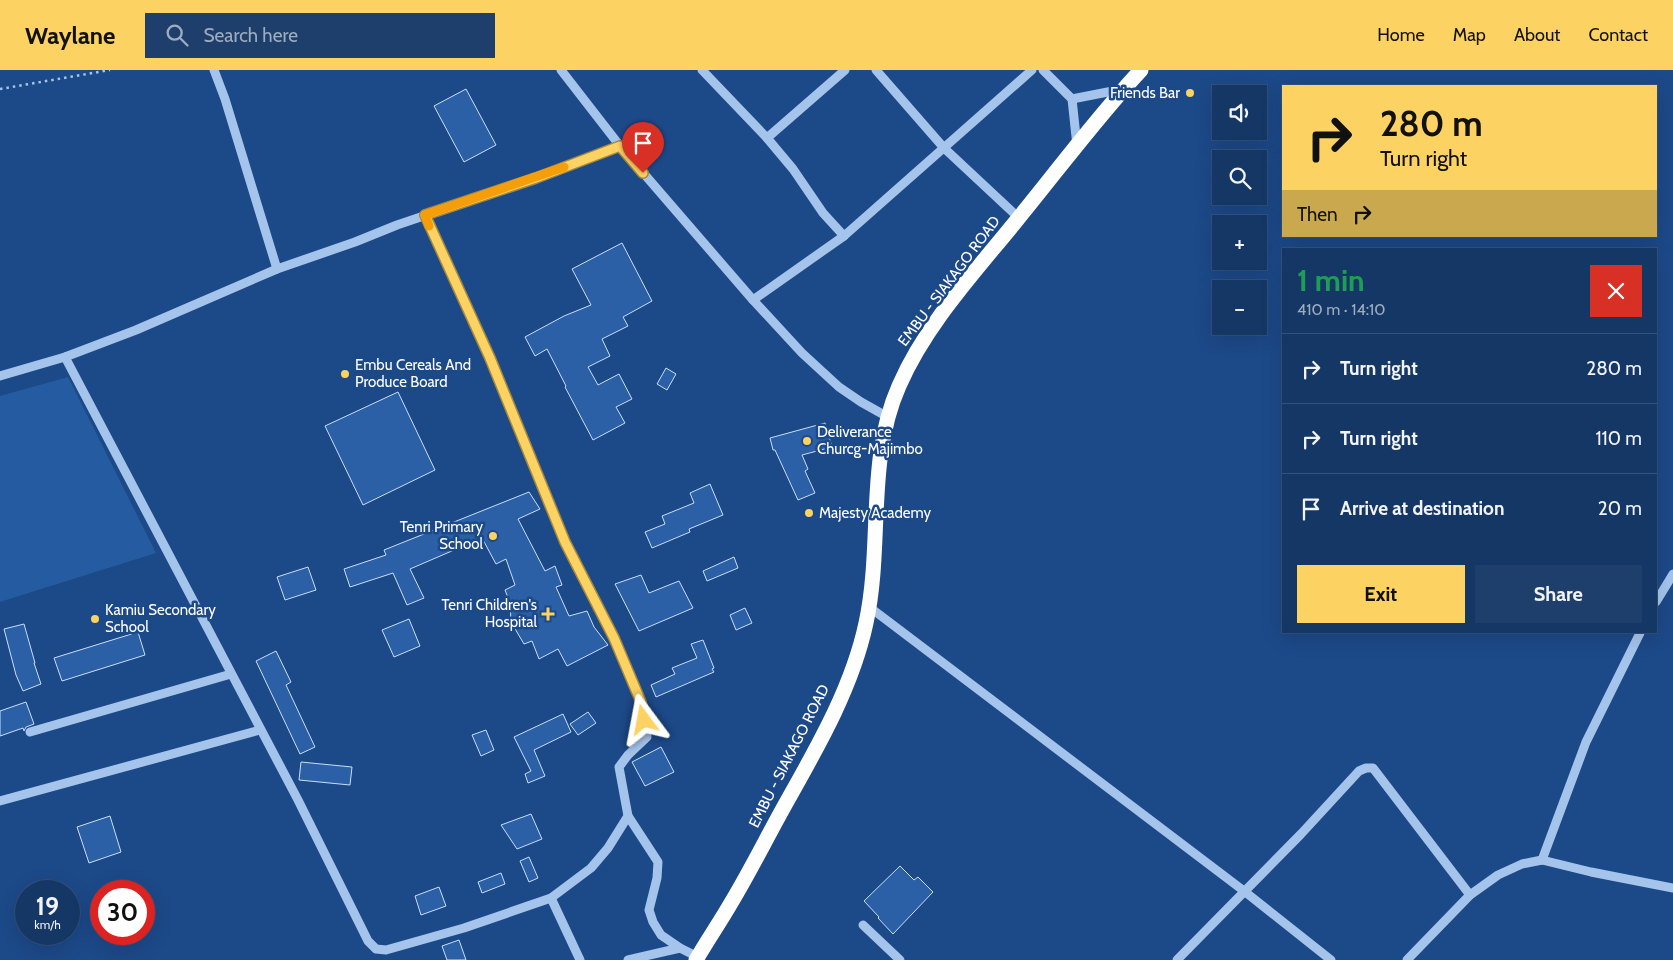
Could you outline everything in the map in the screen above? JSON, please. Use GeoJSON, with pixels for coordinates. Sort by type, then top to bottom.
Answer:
{"type":"FeatureCollection","features":[{"type":"Feature","properties":{"kind":"highway","name":"EMBU - SIAKAGO ROAD"},"geometry":{"type":"LineString","coordinates":[[697,958],[732,902],[812,757],[855,663],[866,622],[873,562],[880,462],[886,416],[910,362],[933,325],[1076,146],[1141,70]]}},
{"type":"Feature","properties":{"kind":"street"},"geometry":{"type":"LineString","coordinates":[[214,70],[225,99],[277,269]]}},
{"type":"Feature","properties":{"kind":"street"},"geometry":{"type":"LineString","coordinates":[[561,70],[620,146],[753,300],[802,353],[839,387],[860,402],[886,416]]}},
{"type":"Feature","properties":{"kind":"street"},"geometry":{"type":"LineString","coordinates":[[702,70],[767,138],[793,169],[823,213],[844,236]]}},
{"type":"Feature","properties":{"kind":"street"},"geometry":{"type":"LineString","coordinates":[[767,138],[845,70]]}},
{"type":"Feature","properties":{"kind":"street"},"geometry":{"type":"LineString","coordinates":[[876,70],[944,148],[1019,218]]}},
{"type":"Feature","properties":{"kind":"street"},"geometry":{"type":"LineString","coordinates":[[753,300],[844,236],[1032,70]]}},
{"type":"Feature","properties":{"kind":"street"},"geometry":{"type":"LineString","coordinates":[[1043,70],[1072,99],[1076,146]]}},
{"type":"Feature","properties":{"kind":"street"},"geometry":{"type":"LineString","coordinates":[[1072,99],[1125,89]]}},
{"type":"Feature","properties":{"kind":"street"},"geometry":{"type":"LineString","coordinates":[[0,376],[65,357],[144,326],[277,269],[425,215],[536,178],[620,146]]}},
{"type":"Feature","properties":{"kind":"street"},"geometry":{"type":"LineString","coordinates":[[425,215],[490,358],[565,542],[614,638],[641,702],[646,737],[619,767],[628,816],[658,862],[657,878],[649,910],[653,922],[661,935],[697,958]]}},
{"type":"Feature","properties":{"kind":"street"},"geometry":{"type":"LineString","coordinates":[[65,357],[230,674],[298,800],[368,941],[376,949],[386,950],[464,928],[550,898],[591,868],[608,848],[628,816]]}},
{"type":"Feature","properties":{"kind":"street"},"geometry":{"type":"LineString","coordinates":[[1657,600],[1673,574]]}},
{"type":"Feature","properties":{"kind":"street"},"geometry":{"type":"LineString","coordinates":[[868,606],[1244,891],[1331,960]]}},
{"type":"Feature","properties":{"kind":"street"},"geometry":{"type":"LineString","coordinates":[[1542,860],[1586,742],[1640,633]]}},
{"type":"Feature","properties":{"kind":"street"},"geometry":{"type":"LineString","coordinates":[[30,732],[230,674]]}},
{"type":"Feature","properties":{"kind":"street"},"geometry":{"type":"LineString","coordinates":[[0,800],[260,730]]}},
{"type":"Feature","properties":{"kind":"street"},"geometry":{"type":"LineString","coordinates":[[1177,960],[1359,772],[1366,768],[1373,768],[1470,895]]}},
{"type":"Feature","properties":{"kind":"street"},"geometry":{"type":"LineString","coordinates":[[1407,960],[1470,895],[1509,870],[1522,864],[1542,860],[1673,888]]}},
{"type":"Feature","properties":{"kind":"street"},"geometry":{"type":"LineString","coordinates":[[550,898],[580,960]]}},
{"type":"Feature","properties":{"kind":"street"},"geometry":{"type":"LineString","coordinates":[[863,925],[900,960]]}},
{"type":"Feature","properties":{"kind":"street"},"geometry":{"type":"LineString","coordinates":[[628,960],[680,948]]}},
{"type":"Feature","properties":{"kind":"path"},"geometry":{"type":"LineString","coordinates":[[0,89],[110,70]]}},
{"type":"Feature","properties":{"kind":"shaded area"},"geometry":{"type":"Polygon","coordinates":[[[68,377],[156,553],[0,602],[0,396],[68,377]]]}},
{"type":"Feature","properties":{"kind":"building"},"geometry":{"type":"Polygon","coordinates":[[[466,89],[496,145],[464,162],[434,106],[466,89]]]}},
{"type":"Feature","properties":{"kind":"building"},"geometry":{"type":"Polygon","coordinates":[[[622,243],[652,301],[623,317],[628,326],[602,339],[610,356],[588,367],[598,385],[619,374],[632,399],[616,407],[625,423],[593,440],[547,349],[535,356],[525,337],[564,316],[591,305],[572,269],[622,243]]]}},
{"type":"Feature","properties":{"kind":"building"},"geometry":{"type":"Polygon","coordinates":[[[666,368],[676,374],[667,390],[657,384],[666,368]]]}},
{"type":"Feature","properties":{"kind":"building"},"geometry":{"type":"Polygon","coordinates":[[[398,392],[435,470],[363,505],[325,426],[398,392]]]}},
{"type":"Feature","properties":{"kind":"building"},"geometry":{"type":"Polygon","coordinates":[[[825,423],[832,447],[802,455],[808,469],[805,471],[815,493],[798,500],[775,450],[773,450],[770,438],[825,423]]]}},
{"type":"Feature","properties":{"kind":"building"},"geometry":{"type":"Polygon","coordinates":[[[710,484],[723,515],[689,529],[690,532],[652,548],[645,532],[665,524],[662,516],[694,503],[690,493],[710,484]]]}},
{"type":"Feature","properties":{"kind":"building"},"geometry":{"type":"Polygon","coordinates":[[[529,492],[540,509],[518,519],[545,571],[555,566],[562,585],[556,587],[569,616],[587,611],[594,627],[608,645],[567,666],[558,649],[539,659],[532,641],[524,644],[511,622],[510,603],[505,590],[515,585],[506,559],[496,564],[482,538],[410,569],[424,598],[407,605],[393,573],[350,587],[344,569],[386,555],[384,550],[529,492]]]}},
{"type":"Feature","properties":{"kind":"building"},"geometry":{"type":"Polygon","coordinates":[[[734,557],[738,568],[707,581],[703,571],[734,557]]]}},
{"type":"Feature","properties":{"kind":"building"},"geometry":{"type":"Polygon","coordinates":[[[308,567],[316,590],[285,600],[277,577],[308,567]]]}},
{"type":"Feature","properties":{"kind":"building"},"geometry":{"type":"Polygon","coordinates":[[[641,575],[649,593],[679,581],[693,608],[639,631],[615,584],[641,575]]]}},
{"type":"Feature","properties":{"kind":"building"},"geometry":{"type":"Polygon","coordinates":[[[745,608],[752,623],[736,630],[730,615],[745,608]]]}},
{"type":"Feature","properties":{"kind":"building"},"geometry":{"type":"Polygon","coordinates":[[[409,619],[420,646],[394,657],[382,630],[409,619]]]}},
{"type":"Feature","properties":{"kind":"building"},"geometry":{"type":"Polygon","coordinates":[[[24,624],[41,684],[23,691],[16,675],[4,629],[24,624]]]}},
{"type":"Feature","properties":{"kind":"building"},"geometry":{"type":"Polygon","coordinates":[[[138,632],[145,655],[62,681],[54,658],[138,632]]]}},
{"type":"Feature","properties":{"kind":"building"},"geometry":{"type":"Polygon","coordinates":[[[703,640],[714,672],[656,697],[651,685],[675,674],[672,668],[697,658],[691,644],[703,640]]]}},
{"type":"Feature","properties":{"kind":"building"},"geometry":{"type":"Polygon","coordinates":[[[276,651],[291,682],[286,685],[315,747],[300,754],[256,661],[276,651]]]}},
{"type":"Feature","properties":{"kind":"building"},"geometry":{"type":"Polygon","coordinates":[[[26,702],[34,724],[26,727],[24,731],[23,728],[0,736],[0,711],[26,702]]]}},
{"type":"Feature","properties":{"kind":"building"},"geometry":{"type":"Polygon","coordinates":[[[588,712],[596,723],[578,735],[570,724],[588,712]]]}},
{"type":"Feature","properties":{"kind":"building"},"geometry":{"type":"Polygon","coordinates":[[[563,714],[571,732],[534,750],[545,776],[528,783],[525,774],[531,771],[514,737],[563,714]]]}},
{"type":"Feature","properties":{"kind":"building"},"geometry":{"type":"Polygon","coordinates":[[[486,730],[494,750],[481,756],[472,735],[486,730]]]}},
{"type":"Feature","properties":{"kind":"building"},"geometry":{"type":"Polygon","coordinates":[[[661,747],[674,772],[645,786],[632,762],[661,747]]]}},
{"type":"Feature","properties":{"kind":"building"},"geometry":{"type":"Polygon","coordinates":[[[301,762],[352,767],[350,785],[299,780],[301,762]]]}},
{"type":"Feature","properties":{"kind":"building"},"geometry":{"type":"Polygon","coordinates":[[[531,814],[542,839],[517,849],[501,825],[531,814]]]}},
{"type":"Feature","properties":{"kind":"building"},"geometry":{"type":"Polygon","coordinates":[[[110,816],[121,852],[89,863],[77,827],[110,816]]]}},
{"type":"Feature","properties":{"kind":"building"},"geometry":{"type":"Polygon","coordinates":[[[529,857],[538,878],[529,882],[520,861],[529,857]]]}},
{"type":"Feature","properties":{"kind":"building"},"geometry":{"type":"Polygon","coordinates":[[[900,866],[914,880],[918,877],[933,892],[893,934],[864,901],[900,866]]]}},
{"type":"Feature","properties":{"kind":"building"},"geometry":{"type":"Polygon","coordinates":[[[501,873],[505,884],[482,893],[478,882],[501,873]]]}},
{"type":"Feature","properties":{"kind":"building"},"geometry":{"type":"Polygon","coordinates":[[[439,887],[446,906],[421,915],[415,896],[439,887]]]}},
{"type":"Feature","properties":{"kind":"building"},"geometry":{"type":"Polygon","coordinates":[[[459,940],[466,960],[447,960],[442,946],[459,940]]]}},
{"type":"Feature","properties":{"kind":"slow traffic"},"geometry":{"type":"LineString","coordinates":[[429,226],[425,215],[564,167]]}},
{"type":"Feature","properties":{"kind":"place","name":"Friends Bar"},"geometry":{"type":"Point","coordinates":[1190,93]}},
{"type":"Feature","properties":{"kind":"place","name":"Embu Cereals And Produce Board"},"geometry":{"type":"Point","coordinates":[345,374]}},
{"type":"Feature","properties":{"kind":"place","name":"Deliverance Churcg-Majimbo"},"geometry":{"type":"Point","coordinates":[807,441]}},
{"type":"Feature","properties":{"kind":"place","name":"Majesty Academy"},"geometry":{"type":"Point","coordinates":[809,513]}},
{"type":"Feature","properties":{"kind":"place","name":"Tenri Primary School"},"geometry":{"type":"Point","coordinates":[493,536]}},
{"type":"Feature","properties":{"kind":"place","name":"Tenri Children's Hospital"},"geometry":{"type":"Point","coordinates":[548,614]}},
{"type":"Feature","properties":{"kind":"place","name":"Kamiu Secondary School"},"geometry":{"type":"Point","coordinates":[95,619]}},
{"type":"Feature","properties":{"kind":"route"},"geometry":{"type":"LineString","coordinates":[[643,173],[620,146],[536,178],[425,215],[490,358],[565,542],[614,638],[641,702],[644,720]]}}]}
